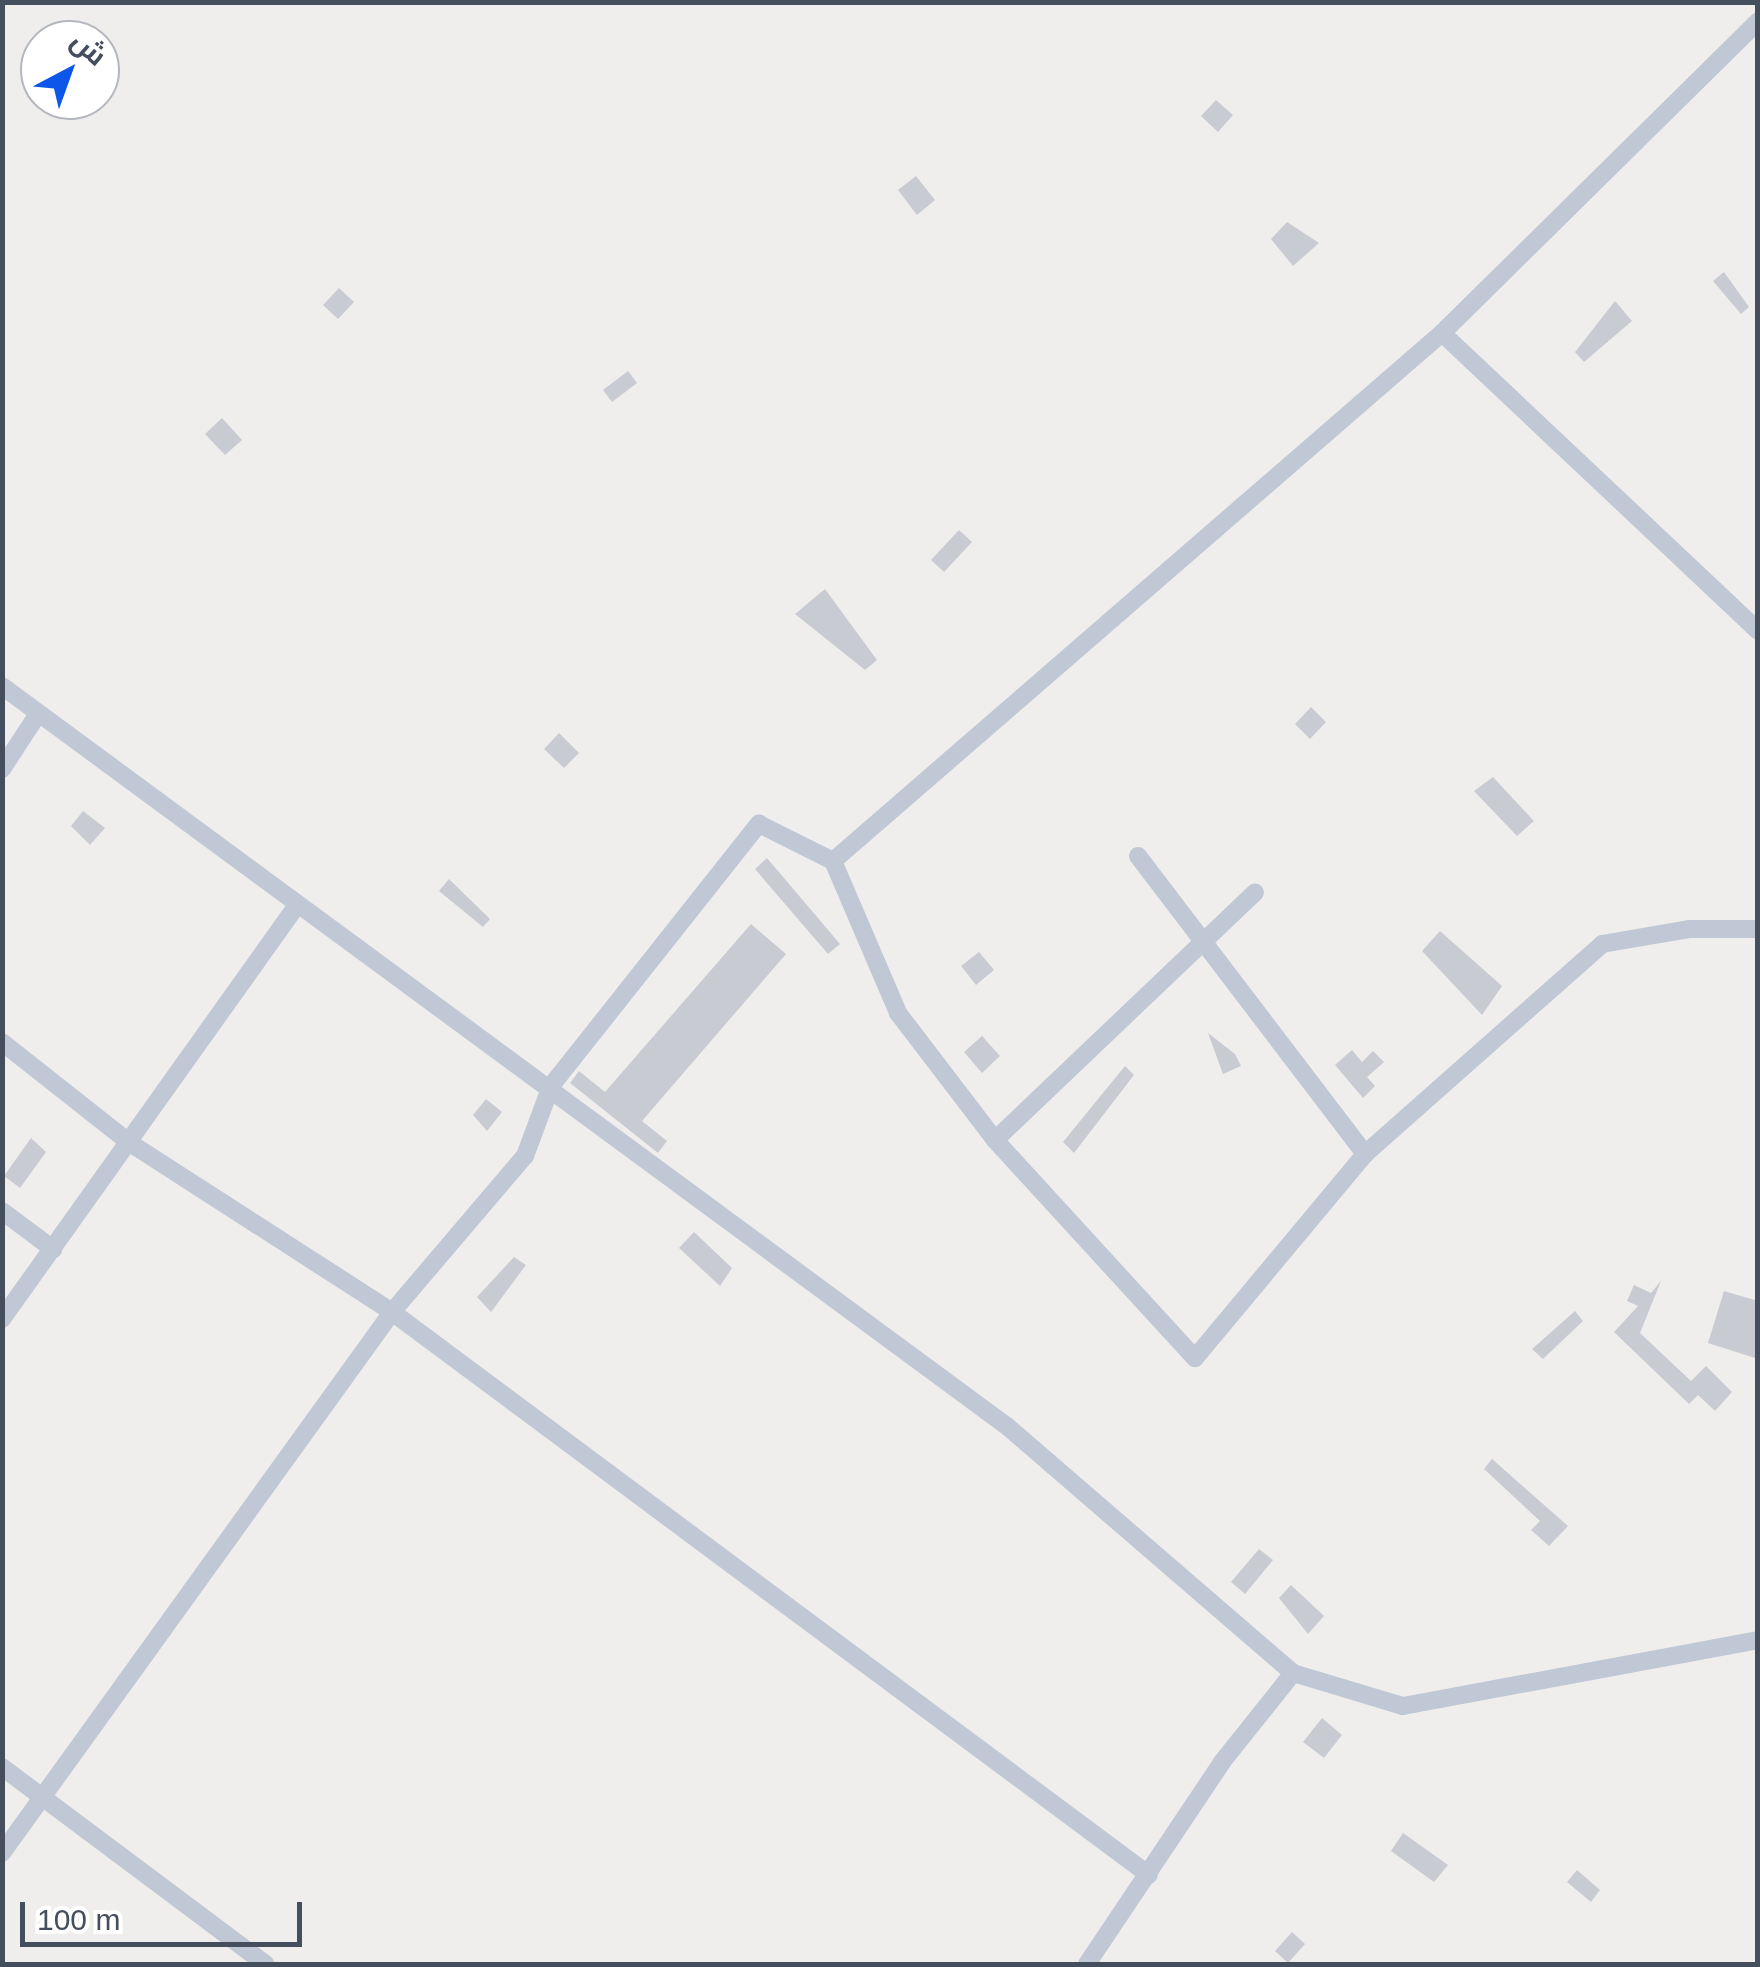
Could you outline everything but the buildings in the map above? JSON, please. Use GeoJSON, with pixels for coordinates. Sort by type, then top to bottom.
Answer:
{"type":"FeatureCollection","features":[{"type":"Feature","properties":{"kind":"street"},"geometry":{"type":"LineString","coordinates":[[834,861],[1442,332],[1758,21]]}},
{"type":"Feature","properties":{"kind":"street"},"geometry":{"type":"LineString","coordinates":[[1442,332],[1758,631]]}},
{"type":"Feature","properties":{"kind":"street"},"geometry":{"type":"LineString","coordinates":[[2,686],[295,908],[551,1086],[1008,1427],[1293,1673],[1403,1706],[1758,1640]]}},
{"type":"Feature","properties":{"kind":"street"},"geometry":{"type":"LineString","coordinates":[[2,769],[38,714]]}},
{"type":"Feature","properties":{"kind":"street"},"geometry":{"type":"LineString","coordinates":[[2,1853],[392,1312],[525,1156],[551,1086],[760,824],[834,861],[898,1013],[996,1140],[1195,1358],[1365,1154],[1602,944],[1688,928],[1758,929]]}},
{"type":"Feature","properties":{"kind":"street"},"geometry":{"type":"LineString","coordinates":[[1138,856],[1365,1154]]}},
{"type":"Feature","properties":{"kind":"street"},"geometry":{"type":"LineString","coordinates":[[996,1140],[1206,946],[1255,892]]}},
{"type":"Feature","properties":{"kind":"street"},"geometry":{"type":"LineString","coordinates":[[2,1319],[295,908]]}},
{"type":"Feature","properties":{"kind":"street"},"geometry":{"type":"LineString","coordinates":[[2,1042],[130,1143],[392,1312],[1149,1875]]}},
{"type":"Feature","properties":{"kind":"street"},"geometry":{"type":"LineString","coordinates":[[2,1211],[53,1250]]}},
{"type":"Feature","properties":{"kind":"street"},"geometry":{"type":"LineString","coordinates":[[1088,1964],[1293,1673]]}},
{"type":"Feature","properties":{"kind":"street"},"geometry":{"type":"LineString","coordinates":[[2,1767],[44,1794],[265,1964]]}}]}
